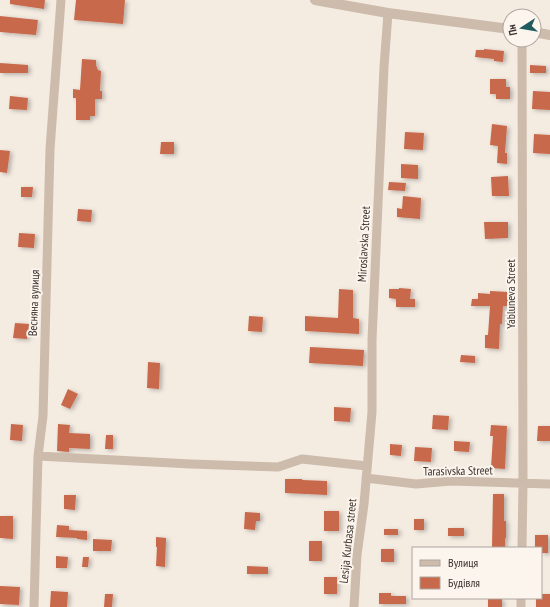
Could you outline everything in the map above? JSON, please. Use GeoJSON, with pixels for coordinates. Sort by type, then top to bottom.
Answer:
{"type":"FeatureCollection","features":[{"type":"Feature","properties":{"kind":"street","name":"Весняна вулиця"},"geometry":{"type":"LineString","coordinates":[[34,607],[38,456],[43,416],[50,149],[61,0]]}},
{"type":"Feature","properties":{"kind":"street"},"geometry":{"type":"LineString","coordinates":[[315,0],[388,13],[502,28]]}},
{"type":"Feature","properties":{"kind":"street","name":"Miroslavska Street"},"geometry":{"type":"LineString","coordinates":[[366,478],[372,412],[372,332],[384,67],[388,13]]}},
{"type":"Feature","properties":{"kind":"street","name":"Yabluneva Street"},"geometry":{"type":"LineString","coordinates":[[522,48],[522,547]]}},
{"type":"Feature","properties":{"kind":"street"},"geometry":{"type":"LineString","coordinates":[[38,456],[278,467],[302,458],[367,466]]}},
{"type":"Feature","properties":{"kind":"street","name":"Tarasivska Street"},"geometry":{"type":"LineString","coordinates":[[366,478],[416,484],[451,481],[550,484]]}},
{"type":"Feature","properties":{"kind":"street","name":"Lesija Kurbasa street"},"geometry":{"type":"LineString","coordinates":[[354,607],[357,555],[366,478]]}},
{"type":"Feature","properties":{"kind":"building"},"geometry":{"type":"Polygon","coordinates":[[[10,0],[45,0],[44,9],[10,4],[10,0]]]}},
{"type":"Feature","properties":{"kind":"building"},"geometry":{"type":"Polygon","coordinates":[[[76,0],[125,0],[123,24],[74,20],[76,0]]]}},
{"type":"Feature","properties":{"kind":"building"},"geometry":{"type":"Polygon","coordinates":[[[0,16],[38,20],[36,35],[0,32],[0,16]]]}},
{"type":"Feature","properties":{"kind":"building"},"geometry":{"type":"Polygon","coordinates":[[[484,49],[504,51],[503,62],[494,61],[494,59],[475,57],[476,50],[484,49]]]}},
{"type":"Feature","properties":{"kind":"building"},"geometry":{"type":"Polygon","coordinates":[[[82,59],[96,60],[98,70],[101,71],[100,91],[102,91],[102,99],[95,99],[95,116],[90,116],[90,120],[76,120],[76,98],[73,98],[73,89],[80,90],[82,59]]]}},
{"type":"Feature","properties":{"kind":"building"},"geometry":{"type":"Polygon","coordinates":[[[0,63],[28,65],[28,73],[0,73],[0,63]]]}},
{"type":"Feature","properties":{"kind":"building"},"geometry":{"type":"Polygon","coordinates":[[[530,65],[546,66],[546,73],[530,73],[530,65]]]}},
{"type":"Feature","properties":{"kind":"building"},"geometry":{"type":"Polygon","coordinates":[[[490,79],[506,79],[506,87],[510,87],[510,99],[496,99],[496,94],[490,94],[490,79]]]}},
{"type":"Feature","properties":{"kind":"building"},"geometry":{"type":"Polygon","coordinates":[[[533,91],[550,92],[550,110],[532,109],[533,91]]]}},
{"type":"Feature","properties":{"kind":"building"},"geometry":{"type":"Polygon","coordinates":[[[10,96],[28,98],[27,110],[9,109],[10,96]]]}},
{"type":"Feature","properties":{"kind":"building"},"geometry":{"type":"Polygon","coordinates":[[[492,124],[507,126],[505,153],[507,153],[507,164],[497,163],[498,146],[490,145],[492,124]]]}},
{"type":"Feature","properties":{"kind":"building"},"geometry":{"type":"Polygon","coordinates":[[[405,132],[424,133],[423,150],[404,149],[405,132]]]}},
{"type":"Feature","properties":{"kind":"building"},"geometry":{"type":"Polygon","coordinates":[[[534,134],[550,135],[550,154],[533,153],[534,134]]]}},
{"type":"Feature","properties":{"kind":"building"},"geometry":{"type":"Polygon","coordinates":[[[161,142],[174,142],[174,154],[160,154],[161,142]]]}},
{"type":"Feature","properties":{"kind":"building"},"geometry":{"type":"Polygon","coordinates":[[[0,150],[10,151],[7,173],[0,172],[0,150]]]}},
{"type":"Feature","properties":{"kind":"building"},"geometry":{"type":"Polygon","coordinates":[[[401,164],[418,165],[418,179],[401,178],[401,164]]]}},
{"type":"Feature","properties":{"kind":"building"},"geometry":{"type":"Polygon","coordinates":[[[508,176],[509,196],[492,196],[491,177],[508,176]]]}},
{"type":"Feature","properties":{"kind":"building"},"geometry":{"type":"Polygon","coordinates":[[[389,182],[406,183],[405,191],[388,190],[389,182]]]}},
{"type":"Feature","properties":{"kind":"building"},"geometry":{"type":"Polygon","coordinates":[[[21,187],[33,187],[32,197],[21,197],[21,187]]]}},
{"type":"Feature","properties":{"kind":"building"},"geometry":{"type":"Polygon","coordinates":[[[403,196],[421,198],[420,219],[397,217],[397,208],[402,209],[403,196]]]}},
{"type":"Feature","properties":{"kind":"building"},"geometry":{"type":"Polygon","coordinates":[[[78,209],[92,210],[91,222],[77,221],[78,209]]]}},
{"type":"Feature","properties":{"kind":"building"},"geometry":{"type":"Polygon","coordinates":[[[484,222],[508,222],[508,238],[485,239],[484,222]]]}},
{"type":"Feature","properties":{"kind":"building"},"geometry":{"type":"Polygon","coordinates":[[[19,233],[35,234],[34,248],[18,247],[19,233]]]}},
{"type":"Feature","properties":{"kind":"building"},"geometry":{"type":"Polygon","coordinates":[[[339,289],[353,290],[353,318],[359,319],[359,334],[305,331],[305,316],[338,318],[339,289]]]}},
{"type":"Feature","properties":{"kind":"building"},"geometry":{"type":"Polygon","coordinates":[[[389,289],[411,289],[410,299],[415,299],[415,307],[396,307],[396,299],[389,298],[389,289]]]}},
{"type":"Feature","properties":{"kind":"building"},"geometry":{"type":"Polygon","coordinates":[[[490,291],[508,292],[508,298],[511,298],[511,306],[503,306],[502,324],[500,324],[499,349],[485,348],[485,335],[488,335],[490,306],[471,306],[472,299],[478,299],[478,293],[490,294],[490,291]]]}},
{"type":"Feature","properties":{"kind":"building"},"geometry":{"type":"Polygon","coordinates":[[[249,316],[263,317],[262,332],[248,331],[249,316]]]}},
{"type":"Feature","properties":{"kind":"building"},"geometry":{"type":"Polygon","coordinates":[[[15,323],[29,324],[27,339],[13,338],[15,323]]]}},
{"type":"Feature","properties":{"kind":"building"},"geometry":{"type":"Polygon","coordinates":[[[310,347],[364,350],[363,366],[309,363],[310,347]]]}},
{"type":"Feature","properties":{"kind":"building"},"geometry":{"type":"Polygon","coordinates":[[[461,355],[475,356],[475,363],[460,362],[461,355]]]}},
{"type":"Feature","properties":{"kind":"building"},"geometry":{"type":"Polygon","coordinates":[[[148,362],[160,363],[159,389],[147,388],[148,362]]]}},
{"type":"Feature","properties":{"kind":"building"},"geometry":{"type":"Polygon","coordinates":[[[68,389],[78,394],[70,409],[61,405],[68,389]]]}},
{"type":"Feature","properties":{"kind":"building"},"geometry":{"type":"Polygon","coordinates":[[[334,407],[351,408],[350,422],[334,421],[334,407]]]}},
{"type":"Feature","properties":{"kind":"building"},"geometry":{"type":"Polygon","coordinates":[[[433,415],[449,416],[448,430],[432,429],[433,415]]]}},
{"type":"Feature","properties":{"kind":"building"},"geometry":{"type":"Polygon","coordinates":[[[11,424],[23,425],[22,441],[10,440],[11,424]]]}},
{"type":"Feature","properties":{"kind":"building"},"geometry":{"type":"Polygon","coordinates":[[[58,424],[70,425],[69,433],[90,434],[90,449],[69,448],[69,452],[57,451],[58,424]]]}},
{"type":"Feature","properties":{"kind":"building"},"geometry":{"type":"Polygon","coordinates":[[[491,425],[507,426],[505,469],[491,468],[493,436],[490,436],[491,425]]]}},
{"type":"Feature","properties":{"kind":"building"},"geometry":{"type":"Polygon","coordinates":[[[538,426],[550,426],[550,441],[537,441],[538,426]]]}},
{"type":"Feature","properties":{"kind":"building"},"geometry":{"type":"Polygon","coordinates":[[[106,435],[113,435],[113,449],[105,449],[106,435]]]}},
{"type":"Feature","properties":{"kind":"building"},"geometry":{"type":"Polygon","coordinates":[[[454,441],[470,442],[469,452],[454,451],[454,441]]]}},
{"type":"Feature","properties":{"kind":"building"},"geometry":{"type":"Polygon","coordinates":[[[390,444],[402,445],[401,456],[390,455],[390,444]]]}},
{"type":"Feature","properties":{"kind":"building"},"geometry":{"type":"Polygon","coordinates":[[[415,447],[432,448],[431,462],[414,461],[415,447]]]}},
{"type":"Feature","properties":{"kind":"building"},"geometry":{"type":"Polygon","coordinates":[[[285,479],[327,481],[327,495],[285,493],[285,479]]]}},
{"type":"Feature","properties":{"kind":"building"},"geometry":{"type":"Polygon","coordinates":[[[493,494],[504,494],[504,521],[506,521],[505,547],[492,547],[493,494]]]}},
{"type":"Feature","properties":{"kind":"building"},"geometry":{"type":"Polygon","coordinates":[[[64,495],[76,495],[75,510],[64,509],[64,495]]]}},
{"type":"Feature","properties":{"kind":"building"},"geometry":{"type":"Polygon","coordinates":[[[324,511],[339,511],[339,531],[324,531],[324,511]]]}},
{"type":"Feature","properties":{"kind":"building"},"geometry":{"type":"Polygon","coordinates":[[[245,512],[260,513],[260,521],[256,521],[255,530],[244,529],[245,512]]]}},
{"type":"Feature","properties":{"kind":"building"},"geometry":{"type":"Polygon","coordinates":[[[0,516],[13,516],[13,539],[0,538],[0,516]]]}},
{"type":"Feature","properties":{"kind":"building"},"geometry":{"type":"Polygon","coordinates":[[[414,519],[424,519],[424,530],[414,530],[414,519]]]}},
{"type":"Feature","properties":{"kind":"building"},"geometry":{"type":"Polygon","coordinates":[[[57,525],[69,526],[69,530],[87,531],[87,540],[56,537],[57,525]]]}},
{"type":"Feature","properties":{"kind":"building"},"geometry":{"type":"Polygon","coordinates":[[[448,528],[464,528],[464,536],[448,536],[448,528]]]}},
{"type":"Feature","properties":{"kind":"building"},"geometry":{"type":"Polygon","coordinates":[[[384,529],[398,529],[398,535],[384,535],[384,529]]]}},
{"type":"Feature","properties":{"kind":"building"},"geometry":{"type":"Polygon","coordinates":[[[535,535],[548,535],[548,553],[542,553],[542,547],[535,547],[535,535]]]}},
{"type":"Feature","properties":{"kind":"building"},"geometry":{"type":"Polygon","coordinates":[[[156,537],[166,538],[165,567],[156,566],[156,537]]]}},
{"type":"Feature","properties":{"kind":"building"},"geometry":{"type":"Polygon","coordinates":[[[93,539],[112,540],[111,551],[93,551],[93,539]]]}},
{"type":"Feature","properties":{"kind":"building"},"geometry":{"type":"Polygon","coordinates":[[[309,541],[322,541],[322,561],[309,561],[309,541]]]}},
{"type":"Feature","properties":{"kind":"building"},"geometry":{"type":"Polygon","coordinates":[[[381,549],[394,549],[394,562],[381,562],[381,549]]]}},
{"type":"Feature","properties":{"kind":"building"},"geometry":{"type":"Polygon","coordinates":[[[56,556],[68,557],[67,568],[56,568],[56,556]]]}},
{"type":"Feature","properties":{"kind":"building"},"geometry":{"type":"Polygon","coordinates":[[[83,557],[89,557],[88,567],[82,567],[83,557]]]}},
{"type":"Feature","properties":{"kind":"building"},"geometry":{"type":"Polygon","coordinates":[[[247,566],[268,567],[268,574],[247,574],[247,566]]]}},
{"type":"Feature","properties":{"kind":"building"},"geometry":{"type":"Polygon","coordinates":[[[324,577],[337,577],[337,594],[324,594],[324,577]]]}},
{"type":"Feature","properties":{"kind":"building"},"geometry":{"type":"Polygon","coordinates":[[[0,586],[20,587],[19,605],[0,604],[0,586]]]}},
{"type":"Feature","properties":{"kind":"building"},"geometry":{"type":"Polygon","coordinates":[[[51,591],[68,592],[67,607],[50,607],[51,591]]]}},
{"type":"Feature","properties":{"kind":"building"},"geometry":{"type":"Polygon","coordinates":[[[379,593],[391,593],[391,596],[406,596],[406,604],[379,604],[379,593]]]}},
{"type":"Feature","properties":{"kind":"building"},"geometry":{"type":"Polygon","coordinates":[[[105,594],[113,594],[112,607],[104,607],[105,594]]]}},
{"type":"Feature","properties":{"kind":"building"},"geometry":{"type":"Polygon","coordinates":[[[542,594],[550,594],[550,607],[536,607],[536,599],[542,599],[542,594]]]}},
{"type":"Feature","properties":{"kind":"building"},"geometry":{"type":"Polygon","coordinates":[[[488,599],[502,599],[502,607],[488,607],[488,599]]]}}]}
